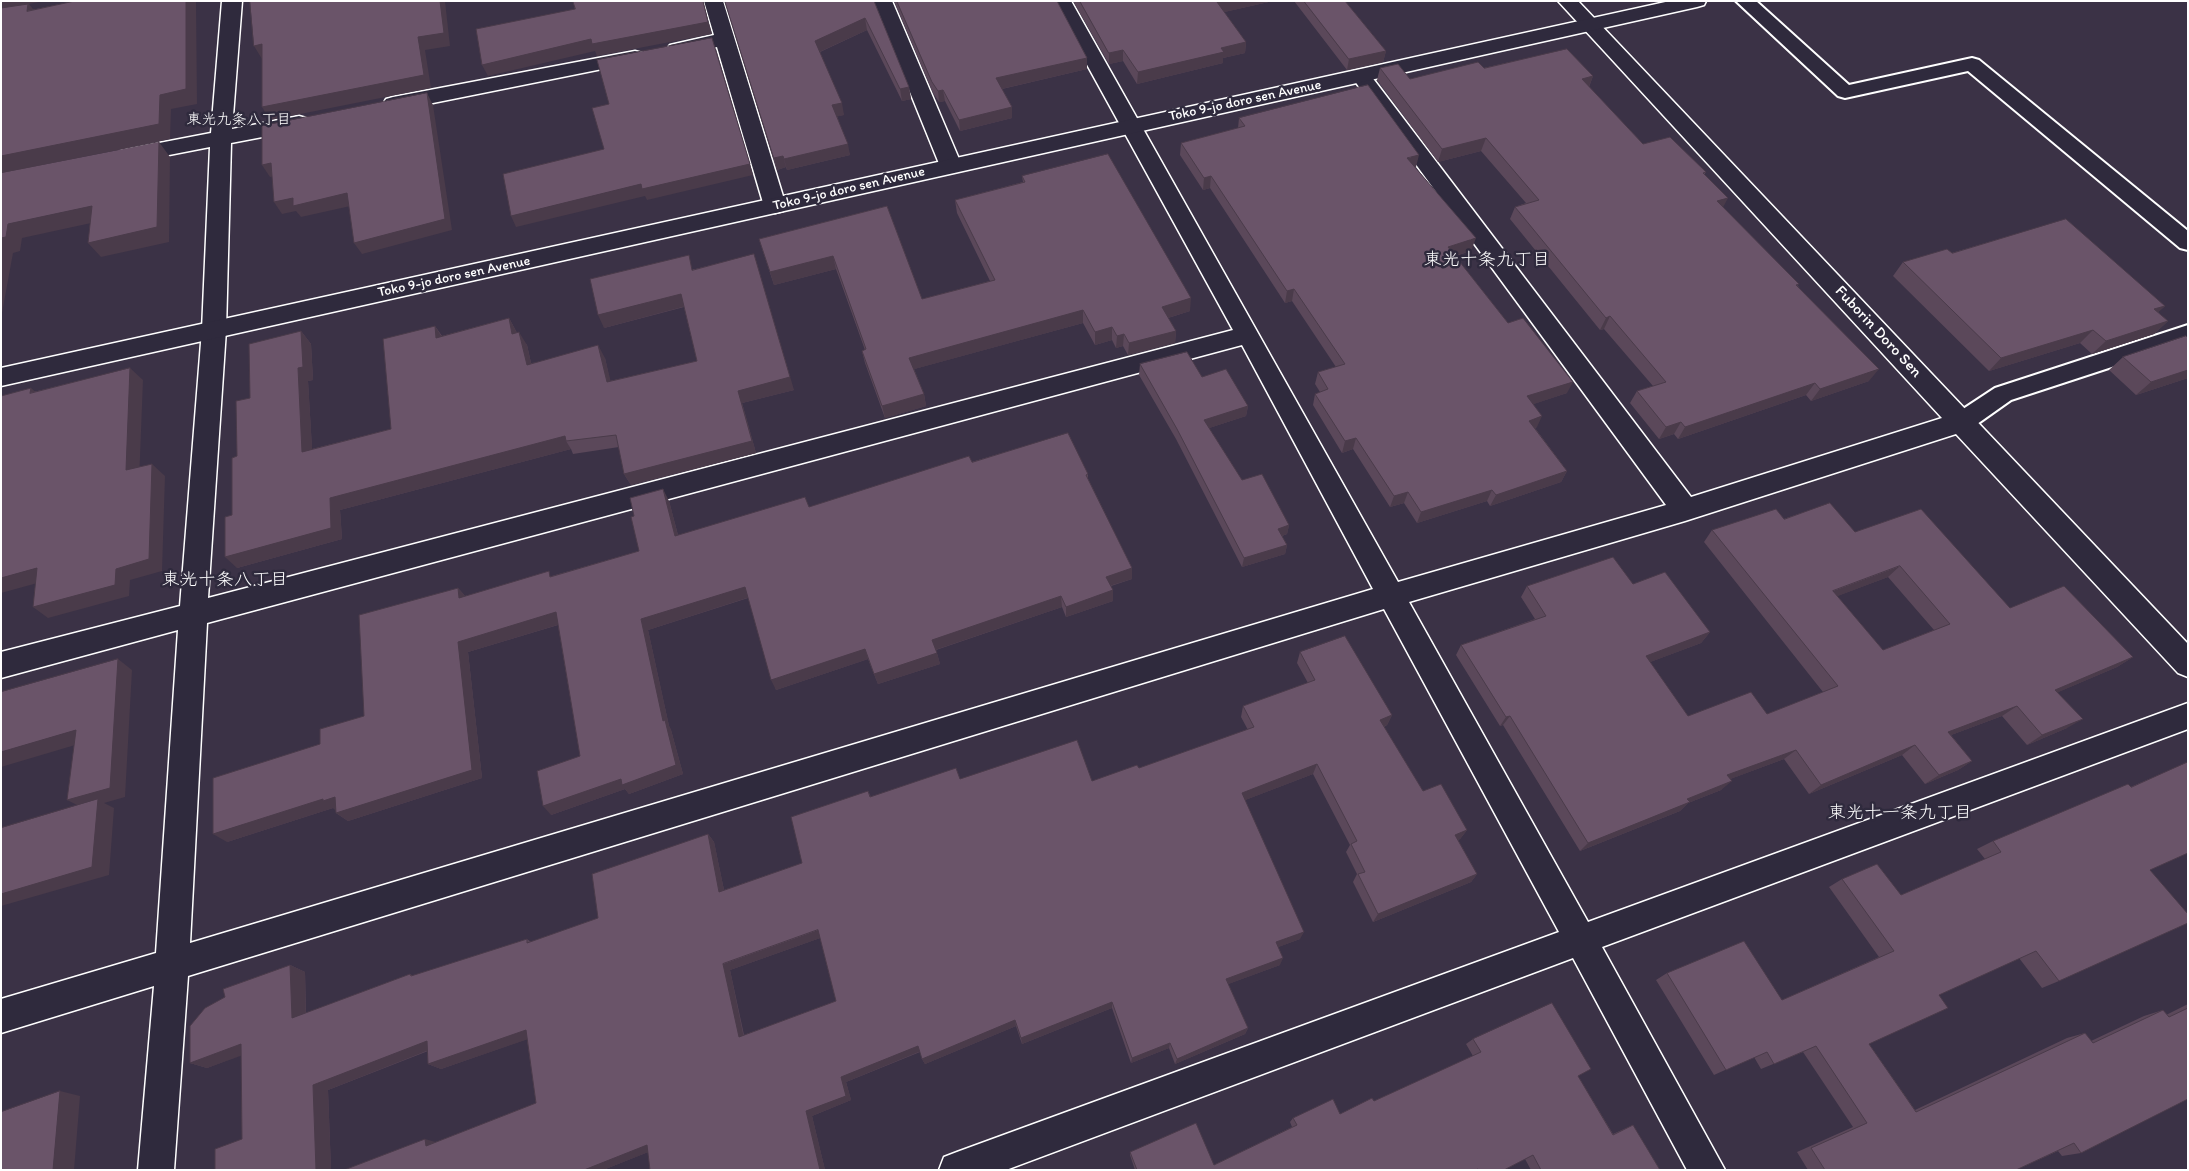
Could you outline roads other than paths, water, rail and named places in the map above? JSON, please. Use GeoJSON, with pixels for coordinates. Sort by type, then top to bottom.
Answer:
{"type":"FeatureCollection","features":[{"type":"Feature","properties":{"kind":"street"},"geometry":{"type":"LineString","coordinates":[[156,1170],[172,964],[193,614],[214,330],[221,138],[232,1]]}},
{"type":"Feature","properties":{"kind":"street"},"geometry":{"type":"LineString","coordinates":[[713,1],[775,206]]}},
{"type":"Feature","properties":{"kind":"street"},"geometry":{"type":"LineString","coordinates":[[882,1],[952,166]]}},
{"type":"Feature","properties":{"kind":"street"},"geometry":{"type":"LineString","coordinates":[[1060,1],[1248,335],[1707,1170]]}},
{"type":"Feature","properties":{"kind":"street","name":"Fuborin Doro Sen"},"geometry":{"type":"LineString","coordinates":[[1568,1],[2188,664]]}},
{"type":"Feature","properties":{"kind":"street","name":"Toko 9-jo doro sen Avenue"},"geometry":{"type":"LineString","coordinates":[[1,377],[1698,1]]}},
{"type":"Feature","properties":{"kind":"street"},"geometry":{"type":"LineString","coordinates":[[376,108],[725,39]]}},
{"type":"Feature","properties":{"kind":"street"},"geometry":{"type":"LineString","coordinates":[[1361,76],[1686,510]]}},
{"type":"Feature","properties":{"kind":"street"},"geometry":{"type":"LineString","coordinates":[[106,160],[318,119]]}},
{"type":"Feature","properties":{"kind":"street"},"geometry":{"type":"LineString","coordinates":[[1,665],[1248,335]]}},
{"type":"Feature","properties":{"kind":"street"},"geometry":{"type":"LineString","coordinates":[[1,1016],[1390,596],[1686,510],[1962,422]]}},
{"type":"Feature","properties":{"kind":"street"},"geometry":{"type":"LineString","coordinates":[[957,1170],[1580,938],[2188,716]]}},
{"type":"Feature","properties":{"kind":"lane"},"geometry":{"type":"LineString","coordinates":[[1745,1],[1845,92],[1972,64],[2188,244]]}},
{"type":"Feature","properties":{"kind":"lane"},"geometry":{"type":"LineString","coordinates":[[1962,422],[2003,394],[2188,333]]}},
{"type":"Feature","properties":{"kind":"district","name":"東光九条八丁目"},"geometry":{"type":"Point","coordinates":[239,120]}},
{"type":"Feature","properties":{"kind":"district","name":"東光十条九丁目"},"geometry":{"type":"Point","coordinates":[1487,260]}},
{"type":"Feature","properties":{"kind":"district","name":"東光十条八丁目"},"geometry":{"type":"Point","coordinates":[225,580]}},
{"type":"Feature","properties":{"kind":"district","name":"東光十一条九丁目"},"geometry":{"type":"Point","coordinates":[1900,813]}}]}
